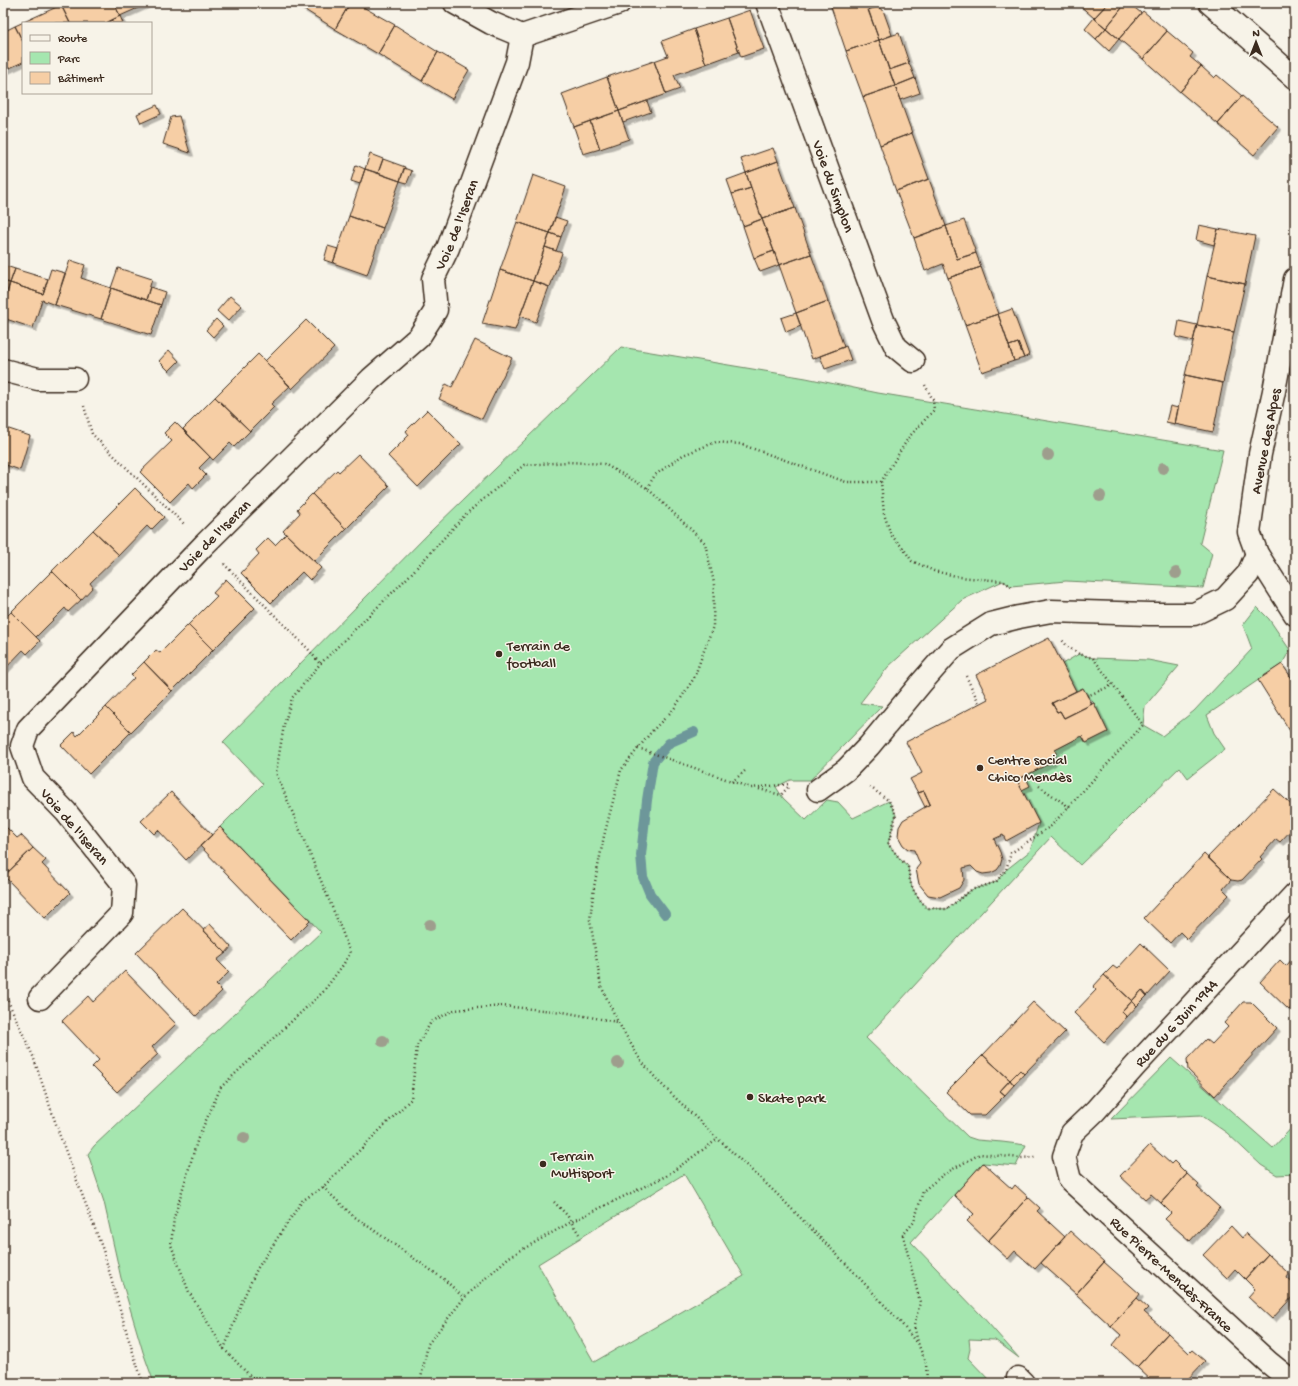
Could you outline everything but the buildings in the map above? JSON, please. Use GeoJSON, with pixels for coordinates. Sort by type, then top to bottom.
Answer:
{"type":"FeatureCollection","features":[{"type":"Feature","properties":{"kind":"street"},"geometry":{"type":"LineString","coordinates":[[455,3],[491,23],[522,36],[619,3]]}},
{"type":"Feature","properties":{"kind":"street","name":"Voie du Simplon"},"geometry":{"type":"LineString","coordinates":[[767,3],[883,320],[896,347],[913,361]]}},
{"type":"Feature","properties":{"kind":"street"},"geometry":{"type":"LineString","coordinates":[[1210,3],[1295,78]]}},
{"type":"Feature","properties":{"kind":"street","name":"Voie de l'Iseran"},"geometry":{"type":"LineString","coordinates":[[40,998],[122,913],[124,885],[66,812],[33,778],[22,746],[28,728],[204,545],[371,379],[419,337],[436,310],[433,279],[448,248],[517,62],[522,36]]}},
{"type":"Feature","properties":{"kind":"street","name":"Avenue des Alpes"},"geometry":{"type":"LineString","coordinates":[[1295,279],[1274,392],[1260,454],[1249,532],[1257,554],[1295,614]]}},
{"type":"Feature","properties":{"kind":"street"},"geometry":{"type":"LineString","coordinates":[[3,370],[38,379],[75,379]]}},
{"type":"Feature","properties":{"kind":"street"},"geometry":{"type":"LineString","coordinates":[[818,790],[846,770],[869,746],[922,682],[952,649],[991,624],[1019,616],[1051,611],[1194,614],[1225,599],[1248,574],[1257,554]]}},
{"type":"Feature","properties":{"kind":"street","name":"Rue du 6 Juin 1944"},"geometry":{"type":"LineString","coordinates":[[1064,1156],[1072,1133],[1095,1111],[1136,1064],[1295,894]]}},
{"type":"Feature","properties":{"kind":"street","name":"Rue Pierre-Mendès-France"},"geometry":{"type":"LineString","coordinates":[[1064,1156],[1070,1180],[1268,1362],[1294,1383]]}},
{"type":"Feature","properties":{"kind":"path"},"geometry":{"type":"LineString","coordinates":[[913,361],[932,400],[934,410],[909,437],[881,482],[884,514],[891,535],[904,548],[912,561],[934,571],[960,577],[1003,581],[1011,586],[1017,600],[1019,616]]}},
{"type":"Feature","properties":{"kind":"path"},"geometry":{"type":"LineString","coordinates":[[647,488],[655,475],[682,455],[716,442],[740,444],[846,482],[881,482]]}},
{"type":"Feature","properties":{"kind":"path"},"geometry":{"type":"LineString","coordinates":[[259,1383],[252,1378],[224,1349],[189,1292],[170,1245],[174,1218],[198,1138],[221,1087],[323,992],[343,965],[350,952],[276,773],[284,725],[292,698],[320,664],[387,599],[466,514],[524,465],[569,462],[604,464],[647,488],[705,543],[714,583],[713,626],[694,678],[674,709],[652,731],[621,770],[603,843],[594,887],[590,920],[601,986],[618,1022],[641,1061],[659,1082],[776,1193],[852,1270],[901,1323],[919,1346]]}},
{"type":"Feature","properties":{"kind":"path"},"geometry":{"type":"LineString","coordinates":[[846,770],[889,801],[896,815],[888,844],[908,866],[910,883],[916,896],[927,908],[947,909],[971,890],[996,882],[1006,870],[1011,852],[1051,826],[1070,807],[1143,725],[1093,658],[1079,654],[1068,647],[1060,637]]}},
{"type":"Feature","properties":{"kind":"path"},"geometry":{"type":"LineString","coordinates":[[1087,696],[1113,685]]}},
{"type":"Feature","properties":{"kind":"path"},"geometry":{"type":"LineString","coordinates":[[638,748],[751,788],[799,782],[818,790]]}},
{"type":"Feature","properties":{"kind":"path"},"geometry":{"type":"LineString","coordinates":[[732,782],[746,770]]}},
{"type":"Feature","properties":{"kind":"path"},"geometry":{"type":"LineString","coordinates":[[757,788],[781,795],[791,784]]}},
{"type":"Feature","properties":{"kind":"path"},"geometry":{"type":"LineString","coordinates":[[1039,786],[1070,807]]}},
{"type":"Feature","properties":{"kind":"path"},"geometry":{"type":"LineString","coordinates":[[3,990],[33,1056],[60,1136],[103,1250],[143,1383]]}},
{"type":"Feature","properties":{"kind":"path"},"geometry":{"type":"LineString","coordinates":[[224,1349],[243,1299],[257,1269],[302,1201],[322,1187],[411,1100],[417,1046],[431,1022],[454,1010],[502,1006],[563,1012],[618,1022]]}},
{"type":"Feature","properties":{"kind":"path"},"geometry":{"type":"LineString","coordinates":[[420,1383],[428,1344],[464,1298],[509,1257],[571,1222],[666,1176],[718,1139]]}},
{"type":"Feature","properties":{"kind":"path"},"geometry":{"type":"LineString","coordinates":[[927,1383],[926,1363],[919,1346],[914,1326],[920,1302],[903,1236],[914,1222],[923,1191],[944,1174],[980,1154],[1021,1158],[1064,1156]]}},
{"type":"Feature","properties":{"kind":"path"},"geometry":{"type":"LineString","coordinates":[[322,1187],[352,1215],[445,1280],[464,1298]]}},
{"type":"Feature","properties":{"kind":"path"},"geometry":{"type":"LineString","coordinates":[[554,1202],[567,1215],[579,1234]]}},
{"type":"Feature","properties":{"kind":"green space"},"geometry":{"type":"Polygon","coordinates":[[[621,347],[806,378],[878,393],[1223,450],[1200,543],[1212,553],[1203,588],[1066,581],[1011,586],[1003,581],[962,600],[888,667],[860,703],[882,706],[810,780],[790,780],[776,787],[783,798],[806,820],[827,800],[838,802],[853,818],[889,801],[896,815],[888,844],[908,866],[913,889],[918,898],[927,908],[947,909],[971,890],[996,882],[1006,870],[1030,851],[1039,823],[1017,780],[1052,762],[1056,752],[1055,750],[1082,736],[1086,743],[1108,732],[1094,703],[1087,696],[1083,688],[1076,691],[1062,664],[1079,654],[1093,658],[1148,660],[1179,666],[1145,706],[1143,725],[1162,736],[1194,711],[1252,649],[1243,625],[1257,607],[1269,619],[1290,650],[1282,664],[1207,715],[1214,733],[1225,749],[1188,778],[1180,767],[1080,865],[1051,837],[866,1038],[968,1137],[977,1140],[1026,1145],[1016,1166],[983,1163],[911,1242],[981,1315],[1019,1358],[995,1340],[969,1339],[970,1349],[968,1358],[992,1383],[154,1383],[121,1278],[104,1202],[88,1154],[94,1146],[321,932],[220,827],[263,784],[223,742],[432,530],[621,347]],[[684,1174],[538,1264],[594,1362],[744,1276],[684,1174]]]}},
{"type":"Feature","properties":{"kind":"green space"},"geometry":{"type":"Polygon","coordinates":[[[1171,1058],[1273,1148],[1295,1124],[1295,1174],[1277,1175],[1261,1165],[1227,1133],[1201,1115],[1111,1119],[1171,1058]]]}},
{"type":"Feature","properties":{"kind":"waterway"},"geometry":{"type":"LineString","coordinates":[[665,914],[650,894],[643,877],[641,855],[653,762],[669,743],[694,732]]}},
{"type":"Feature","properties":{"kind":"place","name":"Terrain de football"},"geometry":{"type":"Point","coordinates":[499,654]}},
{"type":"Feature","properties":{"kind":"place","name":"Centre social Chico Mendès"},"geometry":{"type":"Point","coordinates":[980,768]}},
{"type":"Feature","properties":{"kind":"place","name":"Skate park"},"geometry":{"type":"Point","coordinates":[750,1097]}},
{"type":"Feature","properties":{"kind":"place","name":"Terrain Multisport"},"geometry":{"type":"Point","coordinates":[543,1164]}}]}
